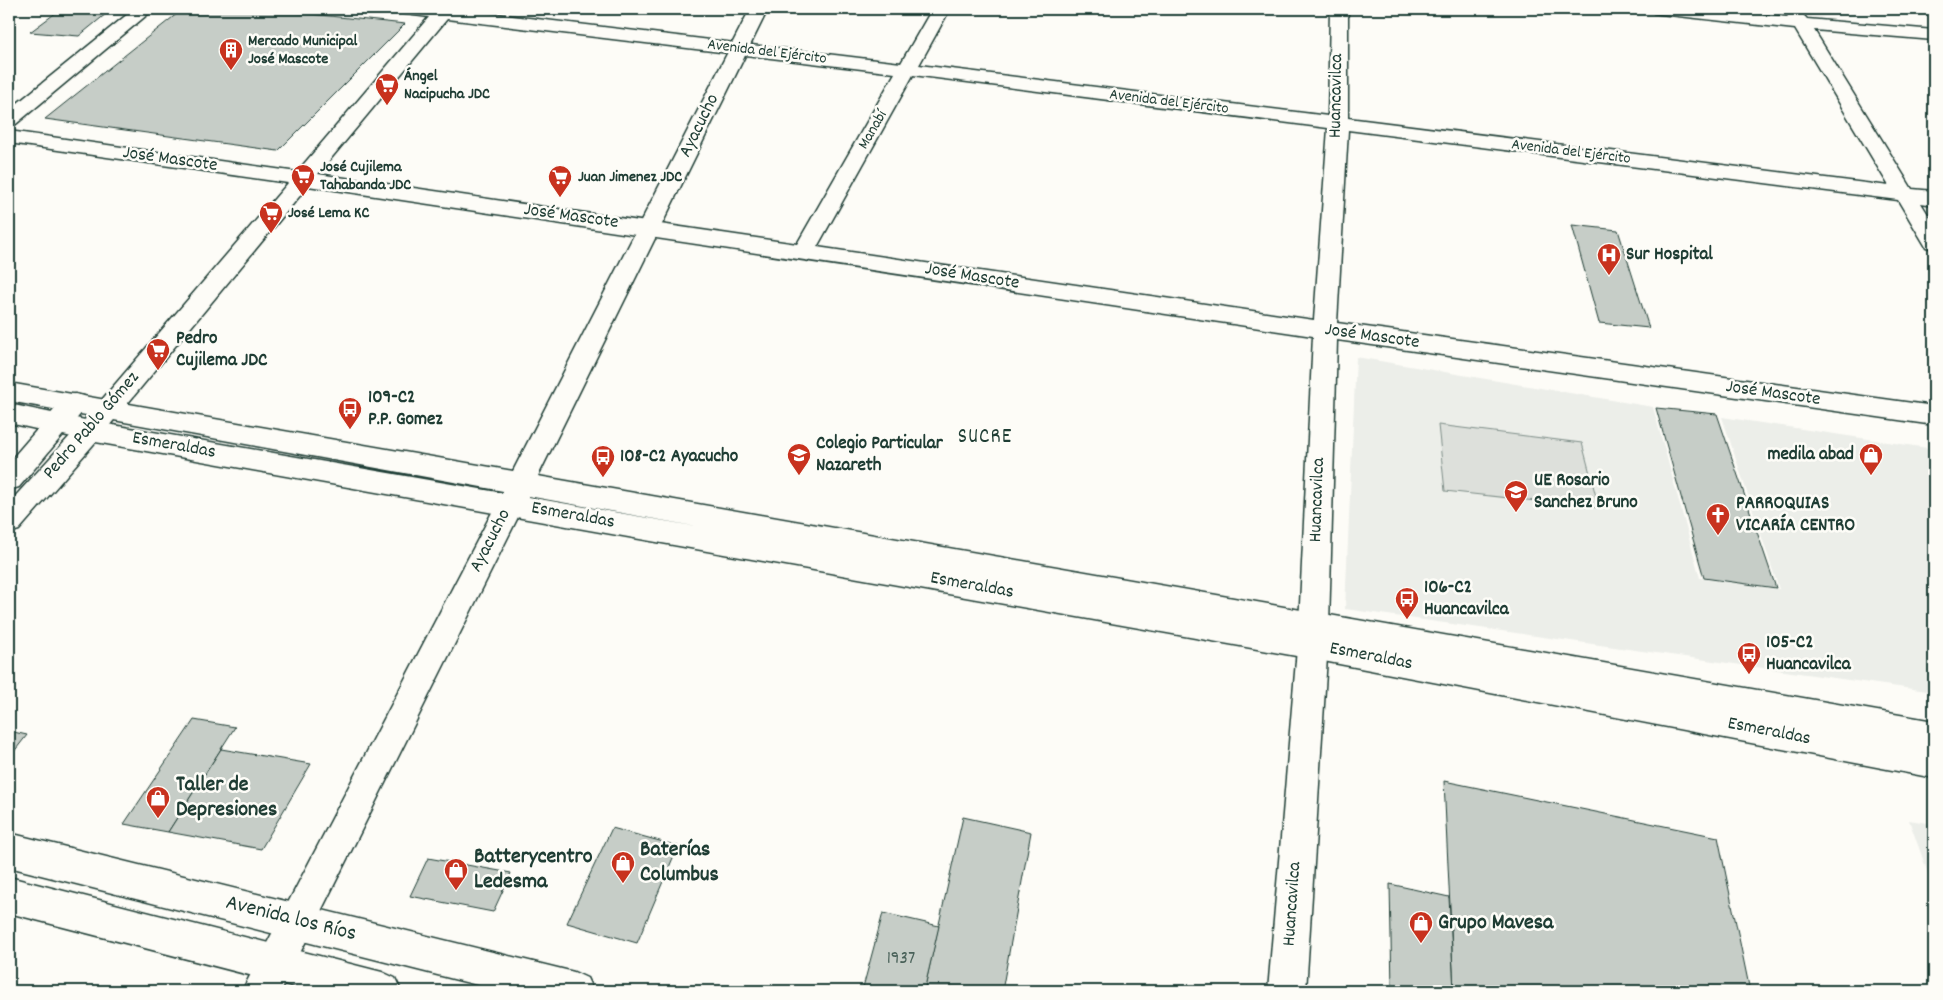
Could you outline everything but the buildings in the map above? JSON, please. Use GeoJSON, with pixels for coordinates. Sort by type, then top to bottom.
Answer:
{"type":"FeatureCollection","features":[{"type":"Feature","properties":{"kind":"street"},"geometry":{"type":"LineString","coordinates":[[9,120],[145,9]]}},
{"type":"Feature","properties":{"kind":"street","name":"Avenida del Ejército"},"geometry":{"type":"LineString","coordinates":[[404,9],[444,11],[1934,198]]}},
{"type":"Feature","properties":{"kind":"street","name":"Ayacucho"},"geometry":{"type":"LineString","coordinates":[[268,977],[516,494],[758,9]]}},
{"type":"Feature","properties":{"kind":"street","name":"Manabí"},"geometry":{"type":"LineString","coordinates":[[804,251],[941,9]]}},
{"type":"Feature","properties":{"kind":"street","name":"Huancavilca"},"geometry":{"type":"LineString","coordinates":[[1287,991],[1313,636],[1325,330],[1338,122],[1339,9]]}},
{"type":"Feature","properties":{"kind":"street"},"geometry":{"type":"LineString","coordinates":[[1660,9],[1796,16],[1934,34]]}},
{"type":"Feature","properties":{"kind":"street","name":"Pedro Pablo Gómez"},"geometry":{"type":"LineString","coordinates":[[9,522],[90,431],[444,11]]}},
{"type":"Feature","properties":{"kind":"street"},"geometry":{"type":"LineString","coordinates":[[1796,16],[1934,242]]}},
{"type":"Feature","properties":{"kind":"street","name":"José Mascote"},"geometry":{"type":"LineString","coordinates":[[9,137],[804,251],[1325,330],[1934,416]]}},
{"type":"Feature","properties":{"kind":"street","name":"Esmeraldas"},"geometry":{"type":"LineString","coordinates":[[9,392],[66,413],[90,431],[516,494]]}},
{"type":"Feature","properties":{"kind":"street","name":"Esmeraldas"},"geometry":{"type":"LineString","coordinates":[[9,414],[66,413],[107,409],[516,494],[1313,636],[1934,736]]}},
{"type":"Feature","properties":{"kind":"street","name":"Pedro Pablo Gómez"},"geometry":{"type":"LineString","coordinates":[[9,480],[66,413]]}},
{"type":"Feature","properties":{"kind":"street","name":"Esmeraldas"},"geometry":{"type":"LineString","coordinates":[[1313,636],[1934,763]]}},
{"type":"Feature","properties":{"kind":"street","name":"Avenida los Ríos"},"geometry":{"type":"LineString","coordinates":[[9,850],[296,920],[574,991]]}},
{"type":"Feature","properties":{"kind":"street"},"geometry":{"type":"LineString","coordinates":[[9,895],[268,977],[382,991]]}},
{"type":"Feature","properties":{"kind":"shaded area","name":"UE Rosario Sanchez Bruno"},"geometry":{"type":"Polygon","coordinates":[[[1356,357],[1653,407],[1700,578],[1779,589],[1722,417],[1934,449],[1934,692],[1345,609],[1356,357]]]}},
{"type":"Feature","properties":{"kind":"shaded area"},"geometry":{"type":"Polygon","coordinates":[[[1438,425],[1582,443],[1599,508],[1445,491],[1438,425]]]}},
{"type":"Feature","properties":{"kind":"shaded area"},"geometry":{"type":"Polygon","coordinates":[[[1909,820],[1934,824],[1934,890],[1909,820]]]}},
{"type":"Feature","properties":{"kind":"place","name":"Mercado Municipal José Mascote"},"geometry":{"type":"Point","coordinates":[231,71]}},
{"type":"Feature","properties":{"kind":"place","name":"Ángel Nacipucha JDC"},"geometry":{"type":"Point","coordinates":[387,106]}},
{"type":"Feature","properties":{"kind":"place","name":"José Cujilema Tahabanda JDC"},"geometry":{"type":"Point","coordinates":[303,197]}},
{"type":"Feature","properties":{"kind":"place","name":"Juan Jimenez JDC"},"geometry":{"type":"Point","coordinates":[560,198]}},
{"type":"Feature","properties":{"kind":"place","name":"José Lema KC"},"geometry":{"type":"Point","coordinates":[271,234]}},
{"type":"Feature","properties":{"kind":"place","name":"Sur Hospital"},"geometry":{"type":"Point","coordinates":[1609,276]}},
{"type":"Feature","properties":{"kind":"place","name":"Pedro Cujilema JDC"},"geometry":{"type":"Point","coordinates":[158,371]}},
{"type":"Feature","properties":{"kind":"place","name":"109-C2 P.P. Gomez"},"geometry":{"type":"Point","coordinates":[350,430]}},
{"type":"Feature","properties":{"kind":"place","name":"Colegio Particular Nazareth"},"geometry":{"type":"Point","coordinates":[799,476]}},
{"type":"Feature","properties":{"kind":"place","name":"medila abad"},"geometry":{"type":"Point","coordinates":[1871,476]}},
{"type":"Feature","properties":{"kind":"place","name":"108-C2 Ayacucho"},"geometry":{"type":"Point","coordinates":[603,478]}},
{"type":"Feature","properties":{"kind":"place","name":"UE Rosario Sanchez Bruno"},"geometry":{"type":"Point","coordinates":[1516,513]}},
{"type":"Feature","properties":{"kind":"place","name":"PARROQUIAS VICARÍA CENTRO"},"geometry":{"type":"Point","coordinates":[1718,536]}},
{"type":"Feature","properties":{"kind":"place","name":"106-C2 Huancavilca"},"geometry":{"type":"Point","coordinates":[1407,620]}},
{"type":"Feature","properties":{"kind":"place","name":"105-C2 Huancavilca"},"geometry":{"type":"Point","coordinates":[1749,675]}},
{"type":"Feature","properties":{"kind":"place","name":"Taller de Depresiones"},"geometry":{"type":"Point","coordinates":[158,819]}},
{"type":"Feature","properties":{"kind":"place","name":"Baterías Columbus"},"geometry":{"type":"Point","coordinates":[623,884]}},
{"type":"Feature","properties":{"kind":"place","name":"Batterycentro Ledesma"},"geometry":{"type":"Point","coordinates":[456,891]}},
{"type":"Feature","properties":{"kind":"place","name":"Grupo Mavesa"},"geometry":{"type":"Point","coordinates":[1421,944]}},
{"type":"Feature","properties":{"kind":"district","name":"SUCRE"},"geometry":{"type":"Point","coordinates":[985,438]}}]}
